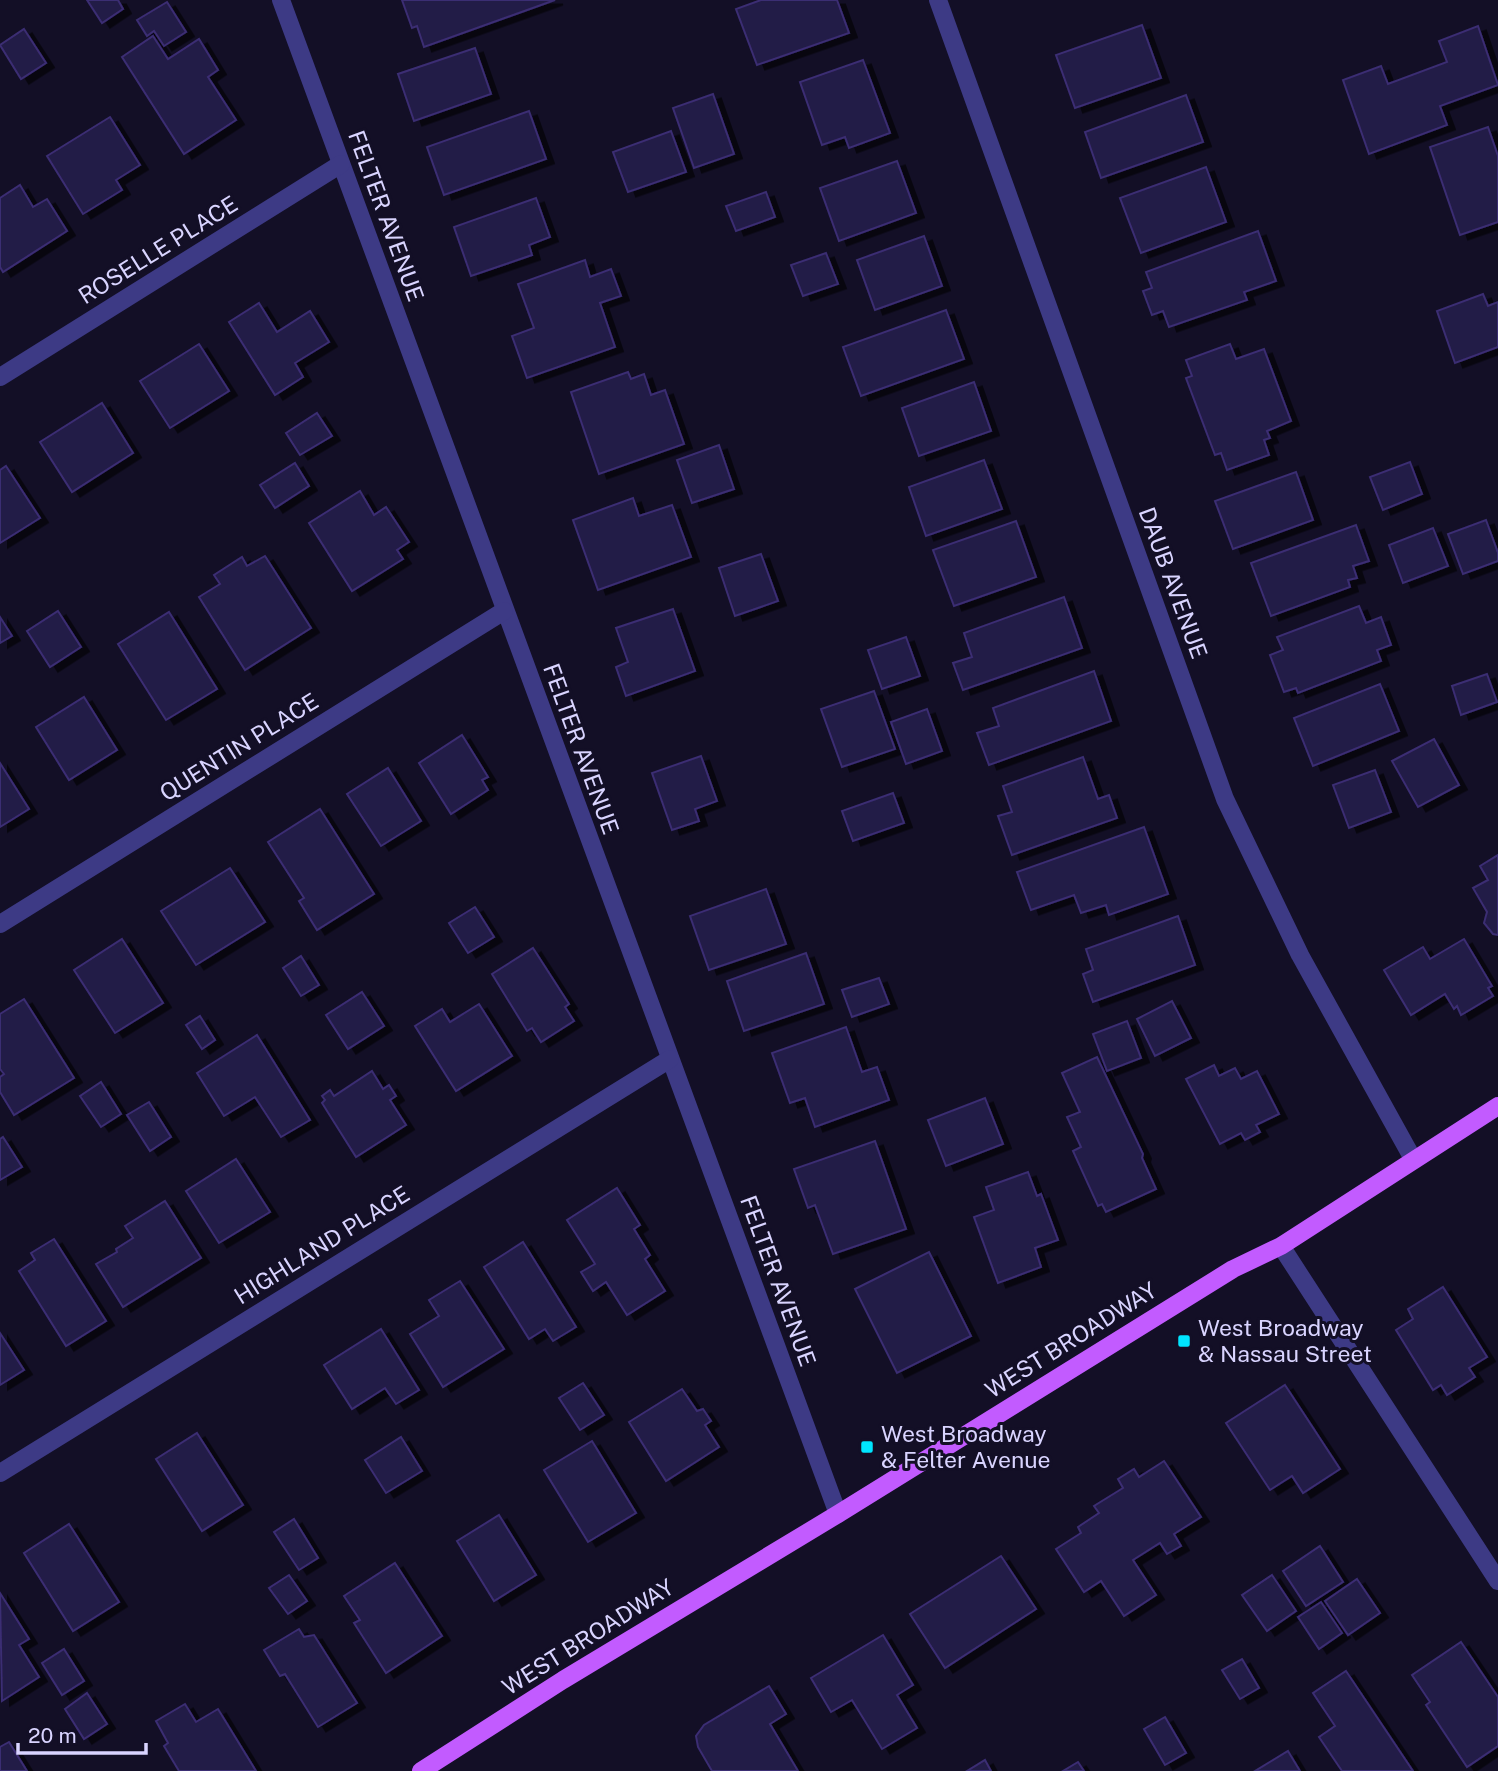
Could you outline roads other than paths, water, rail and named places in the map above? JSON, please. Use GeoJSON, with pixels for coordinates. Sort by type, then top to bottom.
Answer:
{"type":"FeatureCollection","features":[{"type":"Feature","properties":{"kind":"main road","name":"WEST BROADWAY"},"geometry":{"type":"LineString","coordinates":[[421,1771],[563,1680],[838,1514],[1233,1269],[1280,1246],[1498,1107]]}},
{"type":"Feature","properties":{"kind":"street","name":"FELTER AVENUE"},"geometry":{"type":"LineString","coordinates":[[281,0],[838,1514]]}},
{"type":"Feature","properties":{"kind":"street","name":"DAUB AVENUE"},"geometry":{"type":"LineString","coordinates":[[939,0],[1225,799],[1300,955],[1413,1159]]}},
{"type":"Feature","properties":{"kind":"street","name":"ROSELLE PLACE"},"geometry":{"type":"LineString","coordinates":[[0,377],[341,164]]}},
{"type":"Feature","properties":{"kind":"street","name":"QUENTIN PLACE"},"geometry":{"type":"LineString","coordinates":[[0,924],[504,611]]}},
{"type":"Feature","properties":{"kind":"street","name":"HIGHLAND PLACE"},"geometry":{"type":"LineString","coordinates":[[0,1474],[670,1059]]}},
{"type":"Feature","properties":{"kind":"street"},"geometry":{"type":"LineString","coordinates":[[1280,1246],[1498,1581]]}},
{"type":"Feature","properties":{"kind":"place","name":"West Broadway & Nassau Street"},"geometry":{"type":"Point","coordinates":[1184,1341]}},
{"type":"Feature","properties":{"kind":"place","name":"West Broadway & Felter Avenue"},"geometry":{"type":"Point","coordinates":[867,1447]}}]}
